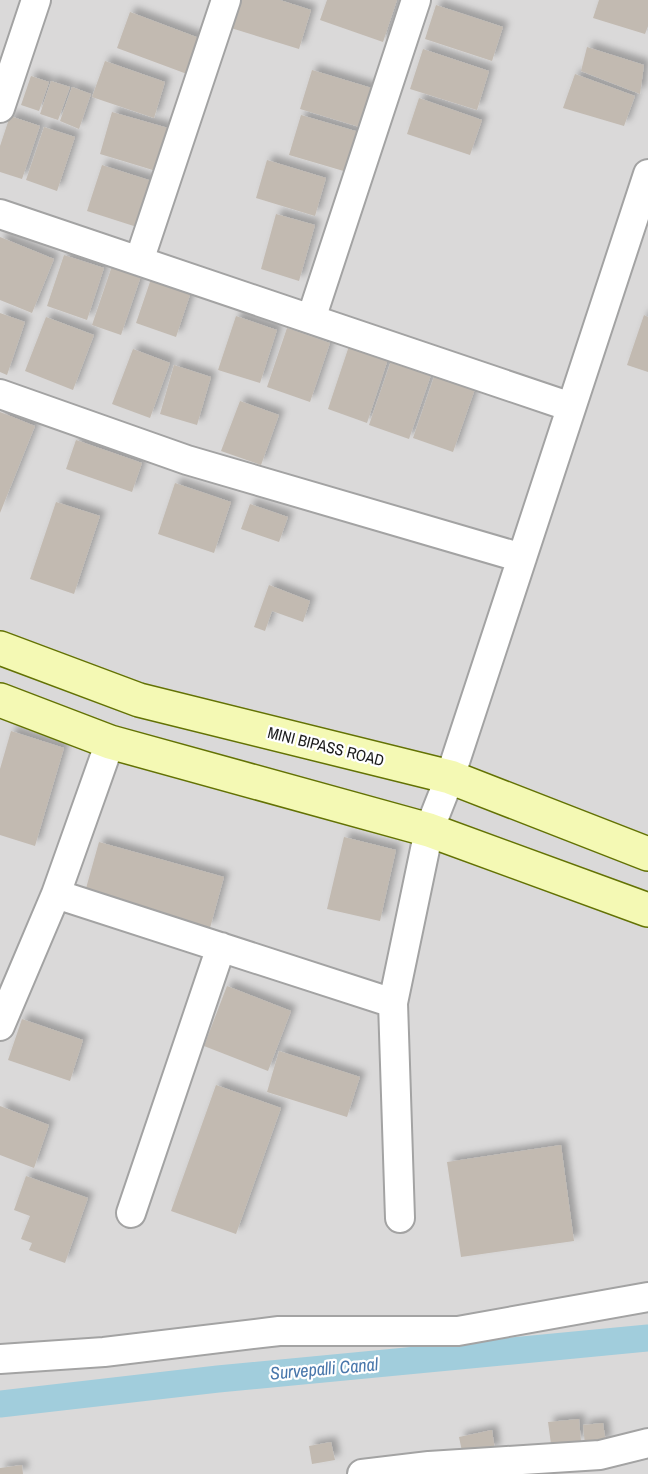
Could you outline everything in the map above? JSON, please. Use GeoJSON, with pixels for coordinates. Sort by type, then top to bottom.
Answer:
{"type":"FeatureCollection","features":[{"type":"Feature","properties":{"kind":"main road","name":"MINI BIPASS ROAD"},"geometry":{"type":"LineString","coordinates":[[0,648],[139,700],[450,777],[648,854]]}},
{"type":"Feature","properties":{"kind":"main road"},"geometry":{"type":"LineString","coordinates":[[0,700],[110,742],[429,830],[648,910]]}},
{"type":"Feature","properties":{"kind":"street"},"geometry":{"type":"LineString","coordinates":[[0,108],[36,0]]}},
{"type":"Feature","properties":{"kind":"street"},"geometry":{"type":"LineString","coordinates":[[140,261],[226,0]]}},
{"type":"Feature","properties":{"kind":"street"},"geometry":{"type":"LineString","coordinates":[[311,319],[416,0]]}},
{"type":"Feature","properties":{"kind":"street"},"geometry":{"type":"LineString","coordinates":[[400,1218],[393,1003],[429,830],[450,777],[648,174]]}},
{"type":"Feature","properties":{"kind":"street"},"geometry":{"type":"LineString","coordinates":[[0,214],[571,407]]}},
{"type":"Feature","properties":{"kind":"street"},"geometry":{"type":"LineString","coordinates":[[0,394],[187,460],[522,558]]}},
{"type":"Feature","properties":{"kind":"street"},"geometry":{"type":"LineString","coordinates":[[0,1026],[56,894],[110,742]]}},
{"type":"Feature","properties":{"kind":"street"},"geometry":{"type":"LineString","coordinates":[[56,894],[393,1003]]}},
{"type":"Feature","properties":{"kind":"street"},"geometry":{"type":"LineString","coordinates":[[131,1213],[221,947]]}},
{"type":"Feature","properties":{"kind":"street"},"geometry":{"type":"LineString","coordinates":[[0,1359],[104,1352],[279,1331],[458,1331],[648,1297]]}},
{"type":"Feature","properties":{"kind":"street"},"geometry":{"type":"LineString","coordinates":[[362,1474],[602,1464],[648,1443]]}},
{"type":"Feature","properties":{"kind":"shaded area"},"geometry":{"type":"Polygon","coordinates":[[[0,0],[648,0],[648,1474],[0,1474],[0,0]]]}},
{"type":"Feature","properties":{"kind":"building"},"geometry":{"type":"Polygon","coordinates":[[[239,0],[280,0],[311,10],[299,49],[231,28],[239,0]]]}},
{"type":"Feature","properties":{"kind":"building"},"geometry":{"type":"Polygon","coordinates":[[[327,0],[397,0],[383,42],[320,20],[327,0]]]}},
{"type":"Feature","properties":{"kind":"building"},"geometry":{"type":"Polygon","coordinates":[[[599,0],[648,0],[648,26],[645,34],[593,18],[599,0]]]}},
{"type":"Feature","properties":{"kind":"building"},"geometry":{"type":"Polygon","coordinates":[[[436,5],[503,27],[492,61],[425,39],[436,5]]]}},
{"type":"Feature","properties":{"kind":"building"},"geometry":{"type":"Polygon","coordinates":[[[130,12],[199,38],[187,74],[117,48],[130,12]]]}},
{"type":"Feature","properties":{"kind":"building"},"geometry":{"type":"Polygon","coordinates":[[[587,47],[644,65],[640,94],[581,71],[587,47]]]}},
{"type":"Feature","properties":{"kind":"building"},"geometry":{"type":"Polygon","coordinates":[[[423,49],[489,71],[477,110],[410,89],[423,49]]]}},
{"type":"Feature","properties":{"kind":"building"},"geometry":{"type":"Polygon","coordinates":[[[105,61],[165,82],[154,118],[92,97],[105,61]]]}},
{"type":"Feature","properties":{"kind":"building"},"geometry":{"type":"Polygon","coordinates":[[[312,70],[375,89],[363,128],[300,109],[312,70]]]}},
{"type":"Feature","properties":{"kind":"building"},"geometry":{"type":"Polygon","coordinates":[[[575,74],[635,96],[624,126],[563,108],[575,74]]]}},
{"type":"Feature","properties":{"kind":"building"},"geometry":{"type":"Polygon","coordinates":[[[31,76],[49,82],[39,111],[21,105],[31,76]]]}},
{"type":"Feature","properties":{"kind":"building"},"geometry":{"type":"Polygon","coordinates":[[[51,81],[70,87],[58,120],[40,114],[51,81]]]}},
{"type":"Feature","properties":{"kind":"building"},"geometry":{"type":"Polygon","coordinates":[[[72,87],[91,94],[79,129],[60,121],[72,87]]]}},
{"type":"Feature","properties":{"kind":"building"},"geometry":{"type":"Polygon","coordinates":[[[419,98],[482,120],[470,155],[407,134],[419,98]]]}},
{"type":"Feature","properties":{"kind":"building"},"geometry":{"type":"Polygon","coordinates":[[[112,112],[168,128],[156,171],[100,154],[112,112]]]}},
{"type":"Feature","properties":{"kind":"building"},"geometry":{"type":"Polygon","coordinates":[[[301,115],[359,132],[347,172],[289,155],[301,115]]]}},
{"type":"Feature","properties":{"kind":"building"},"geometry":{"type":"Polygon","coordinates":[[[10,116],[40,126],[22,179],[0,172],[0,146],[10,116]]]}},
{"type":"Feature","properties":{"kind":"building"},"geometry":{"type":"Polygon","coordinates":[[[44,127],[75,137],[57,191],[26,180],[44,127]]]}},
{"type":"Feature","properties":{"kind":"building"},"geometry":{"type":"Polygon","coordinates":[[[267,160],[326,178],[315,216],[256,198],[267,160]]]}},
{"type":"Feature","properties":{"kind":"building"},"geometry":{"type":"Polygon","coordinates":[[[102,165],[155,182],[140,228],[87,211],[102,165]]]}},
{"type":"Feature","properties":{"kind":"building"},"geometry":{"type":"Polygon","coordinates":[[[276,214],[315,225],[299,281],[261,269],[276,214]]]}},
{"type":"Feature","properties":{"kind":"building"},"geometry":{"type":"Polygon","coordinates":[[[0,237],[54,259],[32,313],[0,300],[0,237]]]}},
{"type":"Feature","properties":{"kind":"building"},"geometry":{"type":"Polygon","coordinates":[[[64,255],[104,268],[87,320],[47,306],[64,255]]]}},
{"type":"Feature","properties":{"kind":"building"},"geometry":{"type":"Polygon","coordinates":[[[112,266],[141,276],[121,335],[92,325],[112,266]]]}},
{"type":"Feature","properties":{"kind":"building"},"geometry":{"type":"Polygon","coordinates":[[[153,273],[193,286],[176,337],[136,323],[153,273]]]}},
{"type":"Feature","properties":{"kind":"building"},"geometry":{"type":"Polygon","coordinates":[[[0,313],[25,322],[7,375],[0,372],[0,313]]]}},
{"type":"Feature","properties":{"kind":"building"},"geometry":{"type":"Polygon","coordinates":[[[644,315],[648,317],[648,372],[627,365],[644,315]]]}},
{"type":"Feature","properties":{"kind":"building"},"geometry":{"type":"Polygon","coordinates":[[[236,316],[277,330],[260,383],[218,370],[236,316]]]}},
{"type":"Feature","properties":{"kind":"building"},"geometry":{"type":"Polygon","coordinates":[[[46,317],[94,335],[73,390],[25,371],[46,317]]]}},
{"type":"Feature","properties":{"kind":"building"},"geometry":{"type":"Polygon","coordinates":[[[287,328],[330,343],[310,402],[267,387],[287,328]]]}},
{"type":"Feature","properties":{"kind":"building"},"geometry":{"type":"Polygon","coordinates":[[[349,346],[388,359],[367,423],[328,409],[349,346]]]}},
{"type":"Feature","properties":{"kind":"building"},"geometry":{"type":"Polygon","coordinates":[[[133,349],[170,363],[150,418],[112,404],[133,349]]]}},
{"type":"Feature","properties":{"kind":"building"},"geometry":{"type":"Polygon","coordinates":[[[391,361],[431,375],[409,439],[369,425],[391,361]]]}},
{"type":"Feature","properties":{"kind":"building"},"geometry":{"type":"Polygon","coordinates":[[[174,365],[211,377],[197,425],[160,414],[174,365]]]}},
{"type":"Feature","properties":{"kind":"building"},"geometry":{"type":"Polygon","coordinates":[[[435,374],[475,389],[453,452],[413,438],[435,374]]]}},
{"type":"Feature","properties":{"kind":"building"},"geometry":{"type":"Polygon","coordinates":[[[240,401],[279,415],[261,465],[221,451],[240,401]]]}},
{"type":"Feature","properties":{"kind":"building"},"geometry":{"type":"Polygon","coordinates":[[[0,412],[35,426],[0,513],[0,412]]]}},
{"type":"Feature","properties":{"kind":"building"},"geometry":{"type":"Polygon","coordinates":[[[76,440],[142,463],[132,492],[66,469],[76,440]]]}},
{"type":"Feature","properties":{"kind":"building"},"geometry":{"type":"Polygon","coordinates":[[[175,483],[231,502],[214,553],[158,534],[175,483]]]}},
{"type":"Feature","properties":{"kind":"building"},"geometry":{"type":"Polygon","coordinates":[[[56,502],[100,516],[74,594],[30,579],[56,502]]]}},
{"type":"Feature","properties":{"kind":"building"},"geometry":{"type":"Polygon","coordinates":[[[250,504],[288,517],[279,542],[241,529],[250,504]]]}},
{"type":"Feature","properties":{"kind":"building"},"geometry":{"type":"Polygon","coordinates":[[[269,585],[310,601],[303,622],[272,611],[265,631],[254,627],[269,585]]]}},
{"type":"Feature","properties":{"kind":"building"},"geometry":{"type":"Polygon","coordinates":[[[11,731],[64,748],[35,846],[0,835],[0,769],[11,731]]]}},
{"type":"Feature","properties":{"kind":"building"},"geometry":{"type":"Polygon","coordinates":[[[344,837],[396,850],[380,921],[327,909],[344,837]]]}},
{"type":"Feature","properties":{"kind":"building"},"geometry":{"type":"Polygon","coordinates":[[[99,842],[224,877],[210,928],[85,892],[99,842]]]}},
{"type":"Feature","properties":{"kind":"building"},"geometry":{"type":"Polygon","coordinates":[[[227,986],[291,1011],[268,1071],[204,1046],[227,986]]]}},
{"type":"Feature","properties":{"kind":"building"},"geometry":{"type":"Polygon","coordinates":[[[22,1019],[83,1040],[70,1081],[8,1060],[22,1019]]]}},
{"type":"Feature","properties":{"kind":"building"},"geometry":{"type":"Polygon","coordinates":[[[279,1051],[360,1077],[347,1117],[267,1092],[279,1051]]]}},
{"type":"Feature","properties":{"kind":"building"},"geometry":{"type":"Polygon","coordinates":[[[216,1085],[281,1108],[236,1234],[171,1211],[216,1085]]]}},
{"type":"Feature","properties":{"kind":"building"},"geometry":{"type":"Polygon","coordinates":[[[0,1106],[49,1125],[34,1168],[0,1155],[0,1106]]]}},
{"type":"Feature","properties":{"kind":"building"},"geometry":{"type":"Polygon","coordinates":[[[561,1145],[574,1241],[461,1257],[447,1162],[561,1145]]]}},
{"type":"Feature","properties":{"kind":"building"},"geometry":{"type":"Polygon","coordinates":[[[26,1176],[88,1198],[65,1263],[29,1250],[32,1243],[21,1239],[30,1216],[14,1210],[26,1176]]]}},
{"type":"Feature","properties":{"kind":"building"},"geometry":{"type":"Polygon","coordinates":[[[579,1419],[581,1441],[551,1444],[548,1422],[579,1419]]]}},
{"type":"Feature","properties":{"kind":"building"},"geometry":{"type":"Polygon","coordinates":[[[603,1423],[606,1443],[585,1445],[583,1425],[603,1423]]]}},
{"type":"Feature","properties":{"kind":"building"},"geometry":{"type":"Polygon","coordinates":[[[492,1430],[495,1450],[463,1456],[459,1437],[492,1430]]]}},
{"type":"Feature","properties":{"kind":"building"},"geometry":{"type":"Polygon","coordinates":[[[331,1442],[335,1460],[312,1464],[309,1446],[331,1442]]]}},
{"type":"Feature","properties":{"kind":"building"},"geometry":{"type":"Polygon","coordinates":[[[22,1465],[23,1474],[0,1474],[0,1468],[22,1465]]]}},
{"type":"Feature","properties":{"kind":"waterway","name":"Survepalli Canal"},"geometry":{"type":"LineString","coordinates":[[0,1404],[218,1379],[648,1338]]}}]}
